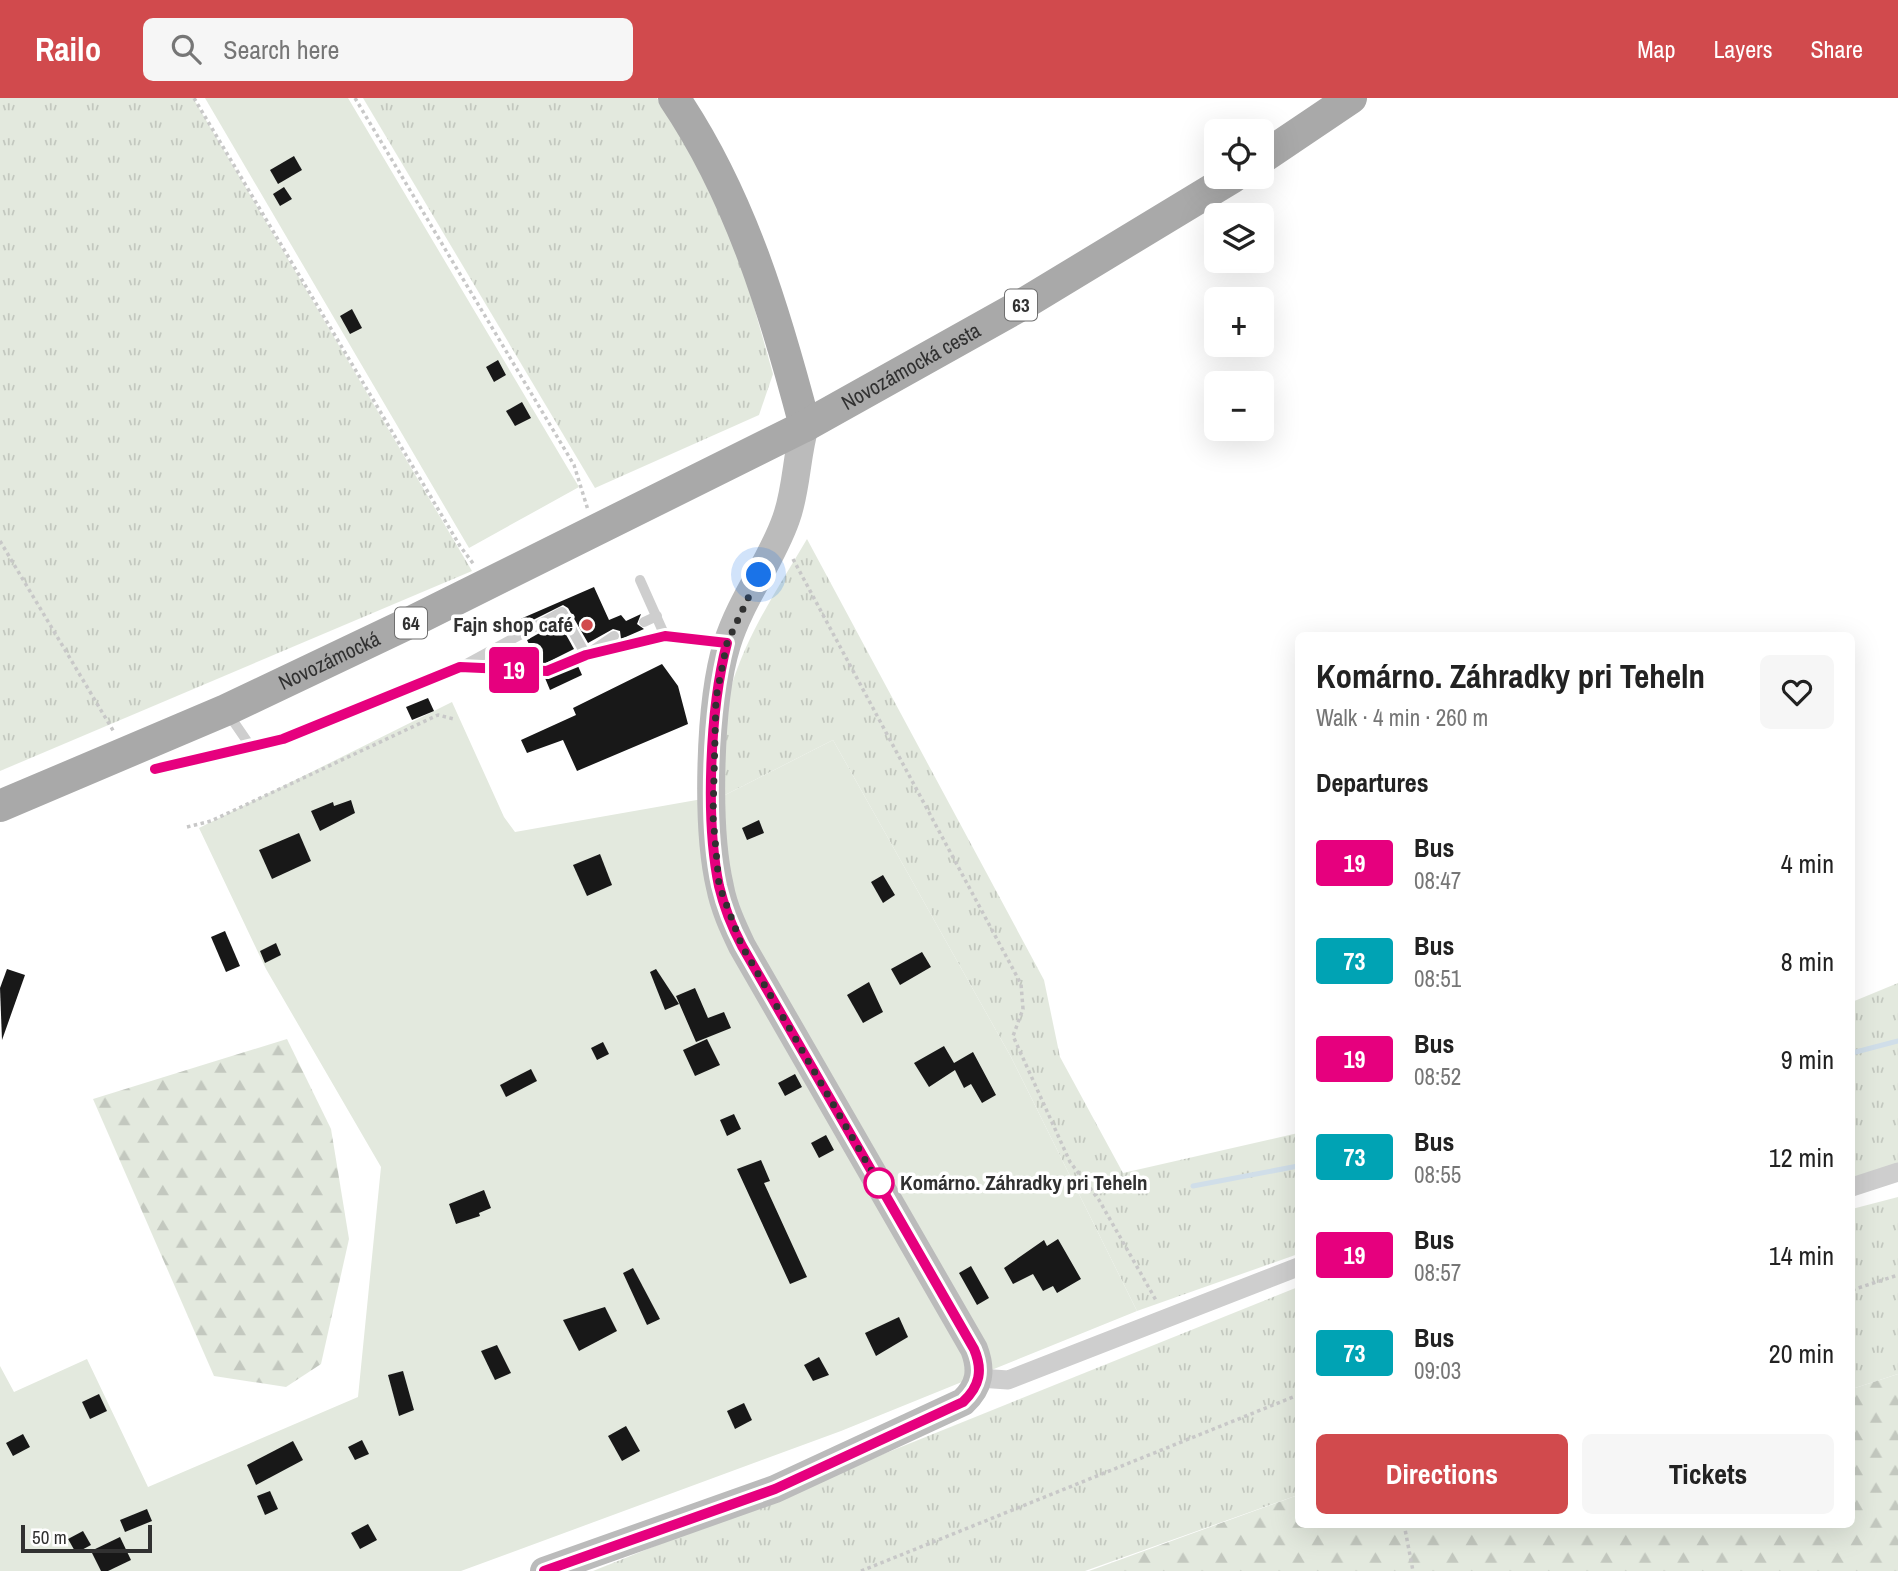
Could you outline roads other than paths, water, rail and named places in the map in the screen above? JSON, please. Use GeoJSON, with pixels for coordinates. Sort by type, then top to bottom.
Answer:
{"type":"FeatureCollection","features":[{"type":"Feature","properties":{"kind":"main road"},"geometry":{"type":"LineString","coordinates":[[674,98],[712,162],[762,276],[805,426]]}},
{"type":"Feature","properties":{"kind":"main road"},"geometry":{"type":"LineString","coordinates":[[1274,150],[1351,98]]}},
{"type":"Feature","properties":{"kind":"main road","name":"Novozámocká cesta"},"geometry":{"type":"LineString","coordinates":[[805,426],[1026,303],[1213,189]]}},
{"type":"Feature","properties":{"kind":"main road","name":"Novozámocká"},"geometry":{"type":"LineString","coordinates":[[0,806],[226,710],[594,532],[805,426]]}},
{"type":"Feature","properties":{"kind":"street"},"geometry":{"type":"LineString","coordinates":[[544,1571],[775,1489],[963,1402],[979,1378],[979,1360],[974,1349],[742,946],[724,904],[716,864],[713,732],[718,685],[727,643],[737,618],[779,538],[792,499],[796,456],[805,426]]}},
{"type":"Feature","properties":{"kind":"street"},"geometry":{"type":"LineString","coordinates":[[1855,1186],[1898,1172]]}},
{"type":"Feature","properties":{"kind":"street"},"geometry":{"type":"LineString","coordinates":[[979,1378],[1008,1380],[1164,1316],[1295,1267]]}},
{"type":"Feature","properties":{"kind":"lane"},"geometry":{"type":"LineString","coordinates":[[640,580],[665,636]]}},
{"type":"Feature","properties":{"kind":"lane"},"geometry":{"type":"LineString","coordinates":[[155,769],[283,739],[460,667],[562,612],[586,655]]}},
{"type":"Feature","properties":{"kind":"lane"},"geometry":{"type":"LineString","coordinates":[[644,622],[657,616]]}},
{"type":"Feature","properties":{"kind":"lane"},"geometry":{"type":"LineString","coordinates":[[586,655],[614,636]]}},
{"type":"Feature","properties":{"kind":"lane"},"geometry":{"type":"LineString","coordinates":[[460,667],[547,671],[586,655],[665,636],[727,643]]}},
{"type":"Feature","properties":{"kind":"lane"},"geometry":{"type":"LineString","coordinates":[[226,710],[251,747]]}},
{"type":"Feature","properties":{"kind":"waterway"},"geometry":{"type":"LineString","coordinates":[[1855,1052],[1898,1041]]}},
{"type":"Feature","properties":{"kind":"waterway"},"geometry":{"type":"LineString","coordinates":[[1193,1186],[1295,1167]]}},
{"type":"Feature","properties":{"kind":"place","name":"Fajn shop café"},"geometry":{"type":"Point","coordinates":[587,625]}},
{"type":"Feature","properties":{"kind":"place","name":"Komárno. Záhradky pri Teheln"},"geometry":{"type":"Point","coordinates":[879,1183]}}]}
